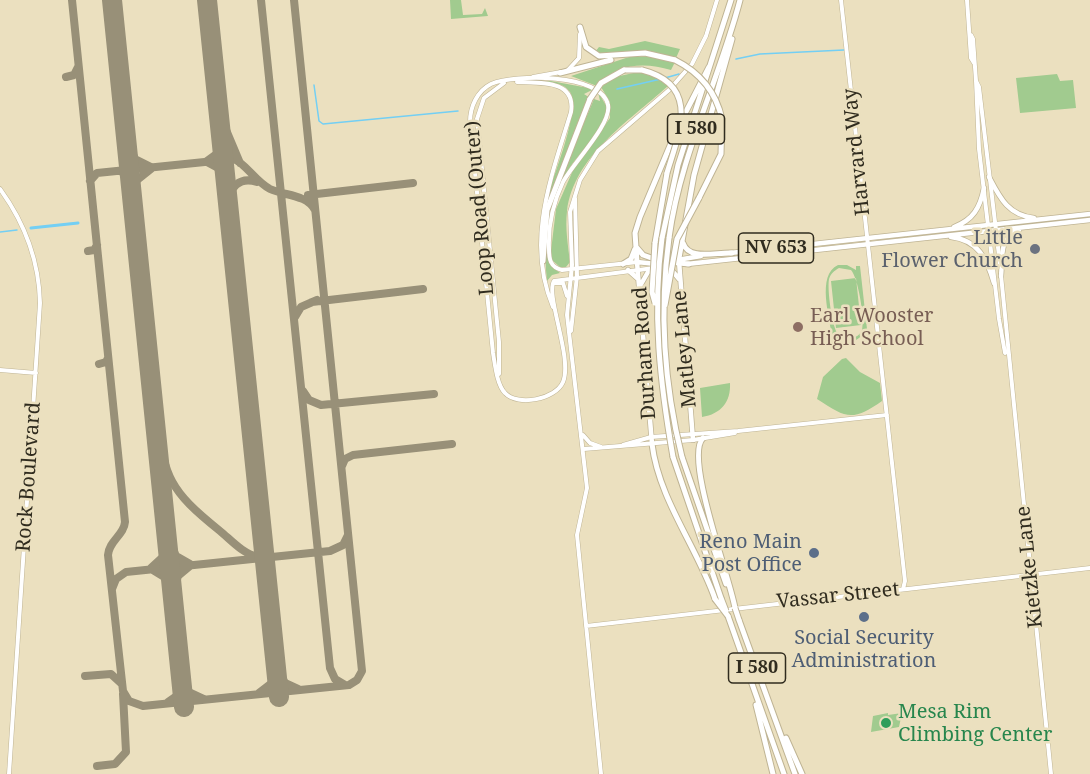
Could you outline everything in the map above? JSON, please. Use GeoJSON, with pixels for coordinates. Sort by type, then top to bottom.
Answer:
{"type":"FeatureCollection","features":[{"type":"Feature","properties":{"kind":"highway","name":"I 580"},"geometry":{"type":"LineString","coordinates":[[732,0],[678,165],[657,311],[658,363],[673,457],[718,599],[729,619],[784,774]]}},
{"type":"Feature","properties":{"kind":"highway","name":"I 580"},"geometry":{"type":"LineString","coordinates":[[740,0],[685,162],[666,238],[663,309],[668,388],[682,457],[795,774]]}},
{"type":"Feature","properties":{"kind":"highway"},"geometry":{"type":"LineString","coordinates":[[679,261],[694,175],[726,66],[734,23]]}},
{"type":"Feature","properties":{"kind":"highway"},"geometry":{"type":"LineString","coordinates":[[580,27],[586,47],[599,57],[635,53],[653,54],[675,60],[703,81],[714,96],[722,118],[721,154],[677,239],[669,293],[663,309]]}},
{"type":"Feature","properties":{"kind":"highway"},"geometry":{"type":"LineString","coordinates":[[560,73],[635,53]]}},
{"type":"Feature","properties":{"kind":"highway"},"geometry":{"type":"LineString","coordinates":[[638,266],[637,227],[670,144],[704,74],[712,63]]}},
{"type":"Feature","properties":{"kind":"highway"},"geometry":{"type":"LineString","coordinates":[[543,261],[543,228],[549,204],[590,99],[601,83],[624,70],[642,70],[666,81],[676,93],[682,109],[681,127],[667,173],[655,243],[652,292],[657,311]]}},
{"type":"Feature","properties":{"kind":"highway"},"geometry":{"type":"LineString","coordinates":[[683,235],[683,246],[691,253],[732,253]]}},
{"type":"Feature","properties":{"kind":"highway"},"geometry":{"type":"LineString","coordinates":[[636,244],[643,255],[664,263],[679,261],[692,264]]}},
{"type":"Feature","properties":{"kind":"highway"},"geometry":{"type":"LineString","coordinates":[[623,264],[631,259],[636,244]]}},
{"type":"Feature","properties":{"kind":"highway"},"geometry":{"type":"LineString","coordinates":[[693,437],[704,496],[732,597]]}},
{"type":"Feature","properties":{"kind":"highway"},"geometry":{"type":"LineString","coordinates":[[703,438],[698,444],[697,451],[704,496]]}},
{"type":"Feature","properties":{"kind":"highway"},"geometry":{"type":"LineString","coordinates":[[651,441],[663,489],[718,599]]}},
{"type":"Feature","properties":{"kind":"highway"},"geometry":{"type":"LineString","coordinates":[[755,695],[773,774]]}},
{"type":"Feature","properties":{"kind":"highway"},"geometry":{"type":"LineString","coordinates":[[777,724],[802,774]]}},
{"type":"Feature","properties":{"kind":"main road"},"geometry":{"type":"LineString","coordinates":[[570,331],[577,276],[574,269],[569,216],[576,191],[598,151],[687,71],[706,36],[717,0]]}},
{"type":"Feature","properties":{"kind":"main road","name":"Harvard Way"},"geometry":{"type":"LineString","coordinates":[[841,0],[905,581],[903,589]]}},
{"type":"Feature","properties":{"kind":"main road","name":"Kietzke Lane"},"geometry":{"type":"LineString","coordinates":[[967,0],[971,58],[974,63],[976,81],[978,145],[994,283],[1002,340],[1008,359]]}},
{"type":"Feature","properties":{"kind":"main road"},"geometry":{"type":"LineString","coordinates":[[518,80],[560,73],[571,68],[579,58],[580,27]]}},
{"type":"Feature","properties":{"kind":"main road","name":"Loop Road (Outer)"},"geometry":{"type":"LineString","coordinates":[[557,315],[565,371],[558,389],[546,396],[514,399],[504,392],[494,353],[470,118],[472,105],[483,90],[494,83],[558,78],[590,86],[602,93],[608,105],[605,123],[567,176],[552,216],[550,261],[557,268],[574,269]]}},
{"type":"Feature","properties":{"kind":"main road","name":"Kietzke Lane"},"geometry":{"type":"LineString","coordinates":[[976,81],[979,87],[996,228],[1052,774]]}},
{"type":"Feature","properties":{"kind":"main road"},"geometry":{"type":"LineString","coordinates":[[507,82],[558,85],[566,90],[572,102],[543,210],[540,245],[547,287],[557,315]]}},
{"type":"Feature","properties":{"kind":"main road"},"geometry":{"type":"LineString","coordinates":[[990,177],[1000,199],[1012,211],[1027,217],[1055,218]]}},
{"type":"Feature","properties":{"kind":"main road"},"geometry":{"type":"LineString","coordinates":[[946,230],[971,217],[978,209],[984,188]]}},
{"type":"Feature","properties":{"kind":"main road","name":"Rock Boulevard"},"geometry":{"type":"LineString","coordinates":[[0,189],[24,231],[36,266],[40,308],[9,774]]}},
{"type":"Feature","properties":{"kind":"main road"},"geometry":{"type":"LineString","coordinates":[[567,304],[571,277],[578,256],[575,220],[576,191]]}},
{"type":"Feature","properties":{"kind":"main road"},"geometry":{"type":"LineString","coordinates":[[996,228],[1090,214]]}},
{"type":"Feature","properties":{"kind":"main road"},"geometry":{"type":"LineString","coordinates":[[996,228],[1090,220]]}},
{"type":"Feature","properties":{"kind":"main road"},"geometry":{"type":"LineString","coordinates":[[1001,276],[1002,248],[1005,240],[1016,231],[1039,225]]}},
{"type":"Feature","properties":{"kind":"main road","name":"NV 653"},"geometry":{"type":"LineString","coordinates":[[679,261],[686,257],[732,253],[750,248],[921,238],[988,228]]}},
{"type":"Feature","properties":{"kind":"main road","name":"NV 653"},"geometry":{"type":"LineString","coordinates":[[692,264],[946,230],[996,228]]}},
{"type":"Feature","properties":{"kind":"main road"},"geometry":{"type":"LineString","coordinates":[[921,238],[954,238],[971,243],[986,258],[994,283]]}},
{"type":"Feature","properties":{"kind":"main road"},"geometry":{"type":"LineString","coordinates":[[692,264],[749,256],[750,248]]}},
{"type":"Feature","properties":{"kind":"main road"},"geometry":{"type":"LineString","coordinates":[[578,256],[582,263],[591,267]]}},
{"type":"Feature","properties":{"kind":"main road"},"geometry":{"type":"LineString","coordinates":[[557,315],[551,292],[551,286],[555,280],[679,261]]}},
{"type":"Feature","properties":{"kind":"main road","name":"Matley Lane"},"geometry":{"type":"LineString","coordinates":[[679,261],[691,388],[693,437]]}},
{"type":"Feature","properties":{"kind":"main road"},"geometry":{"type":"LineString","coordinates":[[628,270],[640,284],[645,276],[664,263]]}},
{"type":"Feature","properties":{"kind":"main road"},"geometry":{"type":"LineString","coordinates":[[664,263],[680,279]]}},
{"type":"Feature","properties":{"kind":"main road"},"geometry":{"type":"LineString","coordinates":[[574,269],[623,264],[656,268]]}},
{"type":"Feature","properties":{"kind":"main road","name":"Durham Road"},"geometry":{"type":"LineString","coordinates":[[638,266],[651,441]]}},
{"type":"Feature","properties":{"kind":"main road"},"geometry":{"type":"LineString","coordinates":[[551,292],[555,283],[563,283],[584,449],[587,493],[577,535],[601,774]]}},
{"type":"Feature","properties":{"kind":"main road"},"geometry":{"type":"LineString","coordinates":[[0,370],[36,373]]}},
{"type":"Feature","properties":{"kind":"main road"},"geometry":{"type":"LineString","coordinates":[[584,449],[887,415]]}},
{"type":"Feature","properties":{"kind":"main road"},"geometry":{"type":"LineString","coordinates":[[693,437],[703,438],[738,431]]}},
{"type":"Feature","properties":{"kind":"main road"},"geometry":{"type":"LineString","coordinates":[[581,433],[588,441],[602,447]]}},
{"type":"Feature","properties":{"kind":"main road","name":"Vassar Street"},"geometry":{"type":"LineString","coordinates":[[586,626],[1090,568]]}},
{"type":"Feature","properties":{"kind":"green space"},"geometry":{"type":"Polygon","coordinates":[[[450,0],[461,0],[463,15],[482,14],[485,8],[488,16],[451,19],[450,0]]]}},
{"type":"Feature","properties":{"kind":"green space"},"geometry":{"type":"Polygon","coordinates":[[[645,41],[680,49],[676,58],[650,51],[610,56],[595,52],[599,47],[609,49],[645,41]]]}},
{"type":"Feature","properties":{"kind":"green space"},"geometry":{"type":"Polygon","coordinates":[[[652,56],[675,62],[671,70],[641,65],[631,66],[613,73],[597,86],[571,76],[629,57],[652,56]]]}},
{"type":"Feature","properties":{"kind":"green space"},"geometry":{"type":"Polygon","coordinates":[[[638,72],[657,77],[668,86],[605,141],[580,173],[567,211],[570,262],[566,267],[560,267],[552,260],[551,251],[556,209],[574,168],[610,118],[610,102],[601,87],[615,77],[638,72]]]}},
{"type":"Feature","properties":{"kind":"green space"},"geometry":{"type":"Polygon","coordinates":[[[1057,74],[1060,81],[1073,80],[1076,108],[1020,113],[1016,78],[1057,74]]]}},
{"type":"Feature","properties":{"kind":"green space"},"geometry":{"type":"Polygon","coordinates":[[[551,81],[594,89],[584,94],[590,98],[547,206],[548,195],[572,112],[570,92],[564,86],[540,82],[551,81]]]}},
{"type":"Feature","properties":{"kind":"green space"},"geometry":{"type":"Polygon","coordinates":[[[598,92],[607,107],[602,125],[566,174],[554,205],[548,259],[551,266],[560,273],[552,275],[547,281],[547,232],[552,209],[566,166],[594,99],[600,101],[598,92]]]}},
{"type":"Feature","properties":{"kind":"green space"},"geometry":{"type":"Polygon","coordinates":[[[838,265],[847,265],[856,270],[856,266],[860,266],[868,338],[864,338],[863,334],[852,341],[832,337],[826,298],[826,287],[831,270],[838,265]],[[837,269],[831,275],[829,284],[836,332],[839,336],[851,339],[860,333],[863,325],[858,289],[851,270],[837,269]]]}},
{"type":"Feature","properties":{"kind":"green space"},"geometry":{"type":"Polygon","coordinates":[[[856,278],[861,325],[836,328],[831,281],[856,278]]]}},
{"type":"Feature","properties":{"kind":"green space"},"geometry":{"type":"Polygon","coordinates":[[[846,358],[860,372],[880,383],[882,401],[856,415],[842,414],[817,399],[823,377],[846,358]]]}},
{"type":"Feature","properties":{"kind":"green space"},"geometry":{"type":"Polygon","coordinates":[[[730,383],[729,396],[724,406],[715,413],[702,417],[700,388],[730,383]]]}},
{"type":"Feature","properties":{"kind":"green space","name":"Mesa Rim Climbing Center"},"geometry":{"type":"Polygon","coordinates":[[[888,713],[888,715],[902,713],[899,727],[871,732],[873,716],[888,713]]]}},
{"type":"Feature","properties":{"kind":"waterway"},"geometry":{"type":"LineString","coordinates":[[736,59],[760,54],[844,50]]}},
{"type":"Feature","properties":{"kind":"waterway"},"geometry":{"type":"LineString","coordinates":[[665,78],[679,74]]}},
{"type":"Feature","properties":{"kind":"waterway"},"geometry":{"type":"LineString","coordinates":[[617,89],[661,79]]}},
{"type":"Feature","properties":{"kind":"waterway"},"geometry":{"type":"LineString","coordinates":[[314,85],[319,121],[323,124],[458,111]]}},
{"type":"Feature","properties":{"kind":"waterway"},"geometry":{"type":"LineString","coordinates":[[31,228],[78,223]]}},
{"type":"Feature","properties":{"kind":"waterway"},"geometry":{"type":"LineString","coordinates":[[0,232],[17,230]]}},
{"type":"Feature","properties":{"kind":"taxiway"},"geometry":{"type":"LineString","coordinates":[[72,0],[125,522],[108,555],[123,691],[129,701],[143,706],[349,685],[357,680],[362,671],[294,0]]}},
{"type":"Feature","properties":{"kind":"taxiway"},"geometry":{"type":"LineString","coordinates":[[261,0],[330,668],[335,679],[345,685]]}},
{"type":"Feature","properties":{"kind":"taxiway"},"geometry":{"type":"LineString","coordinates":[[213,61],[224,125],[240,163]]}},
{"type":"Feature","properties":{"kind":"taxiway"},"geometry":{"type":"LineString","coordinates":[[66,77],[74,75],[78,67]]}},
{"type":"Feature","properties":{"kind":"taxiway"},"geometry":{"type":"LineString","coordinates":[[207,161],[218,153],[221,139]]}},
{"type":"Feature","properties":{"kind":"taxiway"},"geometry":{"type":"LineString","coordinates":[[127,141],[135,159],[151,167]]}},
{"type":"Feature","properties":{"kind":"taxiway"},"geometry":{"type":"LineString","coordinates":[[128,157],[127,165],[120,171],[128,175],[131,182]]}},
{"type":"Feature","properties":{"kind":"taxiway"},"geometry":{"type":"LineString","coordinates":[[90,181],[97,173],[234,159],[265,186],[301,198],[315,210]]}},
{"type":"Feature","properties":{"kind":"taxiway"},"geometry":{"type":"LineString","coordinates":[[207,162],[220,169],[226,181]]}},
{"type":"Feature","properties":{"kind":"taxiway"},"geometry":{"type":"LineString","coordinates":[[133,201],[136,181],[151,169]]}},
{"type":"Feature","properties":{"kind":"taxiway"},"geometry":{"type":"LineString","coordinates":[[228,205],[230,193],[236,185],[245,181],[257,182]]}},
{"type":"Feature","properties":{"kind":"taxiway"},"geometry":{"type":"LineString","coordinates":[[308,195],[413,183]]}},
{"type":"Feature","properties":{"kind":"taxiway"},"geometry":{"type":"LineString","coordinates":[[88,251],[94,250],[97,245]]}},
{"type":"Feature","properties":{"kind":"taxiway"},"geometry":{"type":"LineString","coordinates":[[312,302],[423,289]]}},
{"type":"Feature","properties":{"kind":"taxiway"},"geometry":{"type":"LineString","coordinates":[[295,317],[301,307],[317,300]]}},
{"type":"Feature","properties":{"kind":"taxiway"},"geometry":{"type":"LineString","coordinates":[[99,364],[106,362],[108,358]]}},
{"type":"Feature","properties":{"kind":"taxiway"},"geometry":{"type":"LineString","coordinates":[[303,391],[309,400],[321,405],[434,394]]}},
{"type":"Feature","properties":{"kind":"taxiway"},"geometry":{"type":"LineString","coordinates":[[154,409],[166,466],[178,491],[188,503],[237,546],[258,557]]}},
{"type":"Feature","properties":{"kind":"taxiway"},"geometry":{"type":"LineString","coordinates":[[342,466],[345,459],[353,455],[452,444]]}},
{"type":"Feature","properties":{"kind":"taxiway"},"geometry":{"type":"LineString","coordinates":[[112,589],[116,579],[126,572],[330,551],[343,545],[348,535]]}},
{"type":"Feature","properties":{"kind":"taxiway"},"geometry":{"type":"LineString","coordinates":[[168,538],[176,556],[190,564]]}},
{"type":"Feature","properties":{"kind":"taxiway"},"geometry":{"type":"LineString","coordinates":[[151,568],[164,556],[167,542]]}},
{"type":"Feature","properties":{"kind":"taxiway"},"geometry":{"type":"LineString","coordinates":[[173,594],[178,576],[190,566]]}},
{"type":"Feature","properties":{"kind":"taxiway"},"geometry":{"type":"LineString","coordinates":[[153,570],[166,578],[173,593]]}},
{"type":"Feature","properties":{"kind":"taxiway"},"geometry":{"type":"LineString","coordinates":[[276,667],[285,683],[298,689]]}},
{"type":"Feature","properties":{"kind":"taxiway"},"geometry":{"type":"LineString","coordinates":[[259,693],[272,683],[276,668]]}},
{"type":"Feature","properties":{"kind":"taxiway"},"geometry":{"type":"LineString","coordinates":[[85,676],[111,674],[122,684]]}},
{"type":"Feature","properties":{"kind":"taxiway"},"geometry":{"type":"LineString","coordinates":[[168,702],[178,695],[182,685],[189,692],[204,699]]}},
{"type":"Feature","properties":{"kind":"taxiway"},"geometry":{"type":"LineString","coordinates":[[97,766],[115,764],[126,752],[123,694]]}},
{"type":"Feature","properties":{"kind":"runway"},"geometry":{"type":"LineString","coordinates":[[112,0],[184,707]]}},
{"type":"Feature","properties":{"kind":"runway"},"geometry":{"type":"LineString","coordinates":[[207,0],[279,697]]}},
{"type":"Feature","properties":{"kind":"place","name":"Little Flower Church"},"geometry":{"type":"Point","coordinates":[1035,249]}},
{"type":"Feature","properties":{"kind":"place","name":"Earl Wooster High School"},"geometry":{"type":"Point","coordinates":[798,327]}},
{"type":"Feature","properties":{"kind":"place","name":"Reno Main Post Office"},"geometry":{"type":"Point","coordinates":[814,553]}},
{"type":"Feature","properties":{"kind":"place","name":"Social Security Administration"},"geometry":{"type":"Point","coordinates":[864,617]}},
{"type":"Feature","properties":{"kind":"place","name":"Mesa Rim Climbing Center"},"geometry":{"type":"Point","coordinates":[886,723]}}]}
